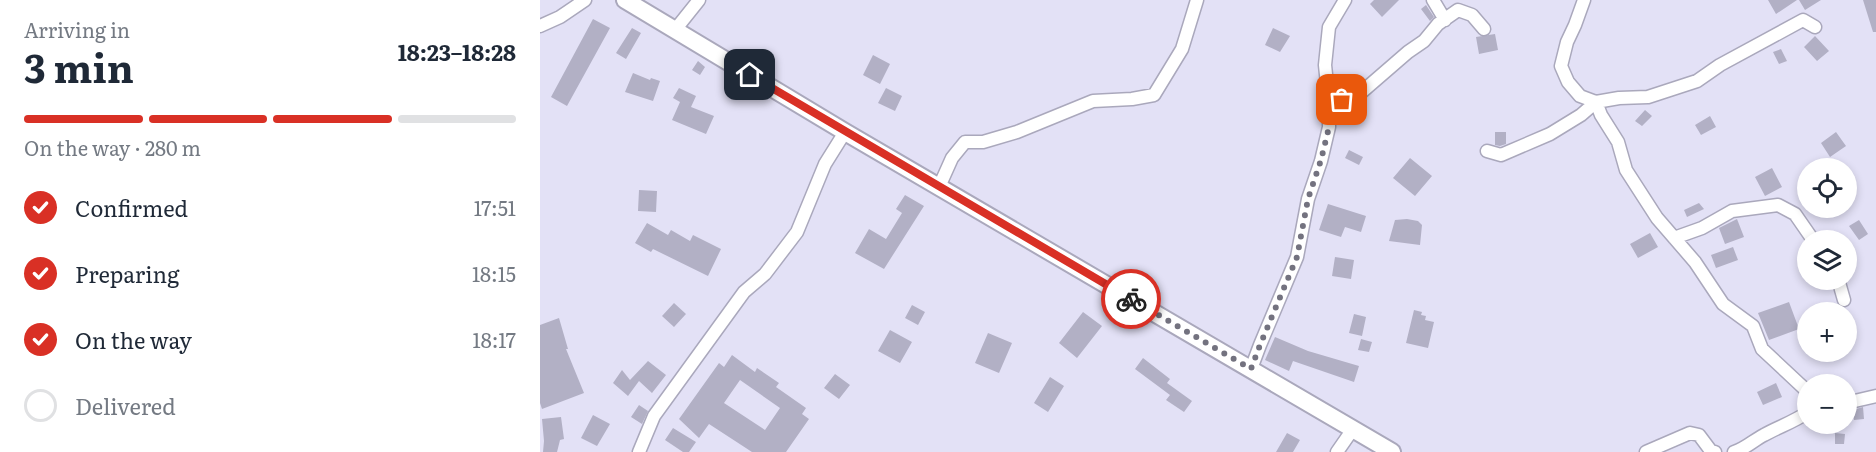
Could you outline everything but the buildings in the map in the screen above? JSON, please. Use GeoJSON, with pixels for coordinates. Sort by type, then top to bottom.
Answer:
{"type":"FeatureCollection","features":[{"type":"Feature","properties":{"kind":"main road"},"geometry":{"type":"LineString","coordinates":[[624,0],[1392,452]]}},
{"type":"Feature","properties":{"kind":"street"},"geometry":{"type":"LineString","coordinates":[[540,26],[560,18],[585,0]]}},
{"type":"Feature","properties":{"kind":"street"},"geometry":{"type":"LineString","coordinates":[[675,30],[699,0]]}},
{"type":"Feature","properties":{"kind":"street"},"geometry":{"type":"LineString","coordinates":[[939,186],[952,158],[965,142],[983,142],[1017,132],[1093,101],[1132,99],[1154,95],[1182,49],[1197,0]]}},
{"type":"Feature","properties":{"kind":"street"},"geometry":{"type":"LineString","coordinates":[[1251,369],[1297,257],[1308,199],[1329,127],[1325,65],[1329,27],[1345,0]]}},
{"type":"Feature","properties":{"kind":"street"},"geometry":{"type":"LineString","coordinates":[[1433,0],[1445,20]]}},
{"type":"Feature","properties":{"kind":"street"},"geometry":{"type":"LineString","coordinates":[[1584,0],[1567,42],[1562,66],[1568,82],[1580,96],[1596,102],[1647,97],[1697,81],[1720,65],[1803,20],[1815,27]]}},
{"type":"Feature","properties":{"kind":"street"},"geometry":{"type":"LineString","coordinates":[[1329,104],[1356,97],[1408,52],[1425,41],[1438,24],[1458,10],[1472,15],[1484,29]]}},
{"type":"Feature","properties":{"kind":"street"},"geometry":{"type":"LineString","coordinates":[[1487,151],[1501,155],[1528,144],[1581,115],[1596,102]]}},
{"type":"Feature","properties":{"kind":"street"},"geometry":{"type":"LineString","coordinates":[[1596,102],[1600,115],[1618,142],[1626,170],[1657,218],[1695,262],[1723,304],[1753,326],[1762,348],[1797,381]]}},
{"type":"Feature","properties":{"kind":"street"},"geometry":{"type":"LineString","coordinates":[[639,452],[654,416],[744,292],[765,274],[797,231],[825,164],[845,132]]}},
{"type":"Feature","properties":{"kind":"street"},"geometry":{"type":"LineString","coordinates":[[1674,238],[1702,228],[1732,211],[1778,205],[1795,214],[1806,230]]}},
{"type":"Feature","properties":{"kind":"street"},"geometry":{"type":"LineString","coordinates":[[1841,290],[1844,300]]}},
{"type":"Feature","properties":{"kind":"street"},"geometry":{"type":"LineString","coordinates":[[1857,400],[1876,396]]}},
{"type":"Feature","properties":{"kind":"street"},"geometry":{"type":"LineString","coordinates":[[1734,452],[1797,419]]}},
{"type":"Feature","properties":{"kind":"street"},"geometry":{"type":"LineString","coordinates":[[1337,452],[1353,429]]}},
{"type":"Feature","properties":{"kind":"street"},"geometry":{"type":"LineString","coordinates":[[1646,452],[1690,432],[1699,435],[1711,451],[1715,452]]}},
{"type":"Feature","properties":{"kind":"way so far"},"geometry":{"type":"LineString","coordinates":[[1131,299],[1251,369],[1297,257],[1308,199],[1329,127],[1329,104],[1342,100]]}},
{"type":"Feature","properties":{"kind":"route"},"geometry":{"type":"LineString","coordinates":[[750,75],[1131,299]]}}]}
